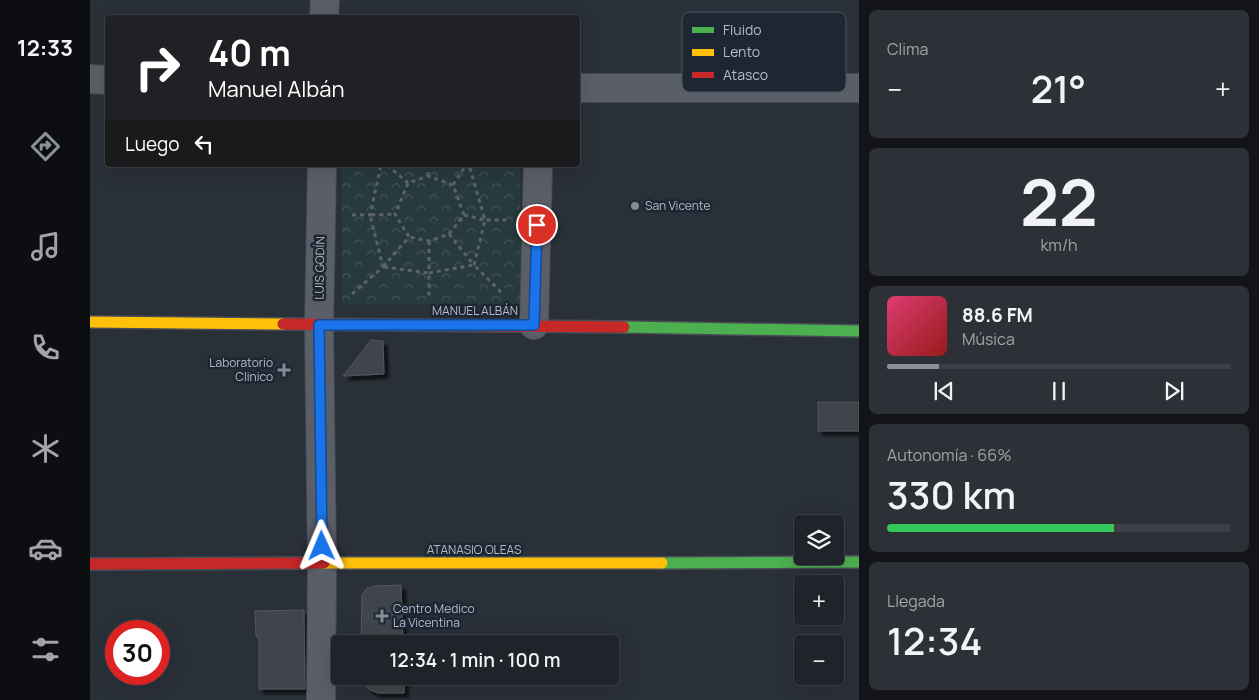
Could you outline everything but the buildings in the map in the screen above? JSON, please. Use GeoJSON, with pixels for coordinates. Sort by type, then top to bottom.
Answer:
{"type":"FeatureCollection","features":[{"type":"Feature","properties":{"kind":"street"},"geometry":{"type":"LineString","coordinates":[[324,15],[325,0]]}},
{"type":"Feature","properties":{"kind":"street"},"geometry":{"type":"LineString","coordinates":[[90,79],[105,80]]}},
{"type":"Feature","properties":{"kind":"street"},"geometry":{"type":"LineString","coordinates":[[580,88],[682,88]]}},
{"type":"Feature","properties":{"kind":"street"},"geometry":{"type":"LineString","coordinates":[[846,88],[859,88]]}},
{"type":"Feature","properties":{"kind":"street","name":"LUIS GODÍN"},"geometry":{"type":"LineString","coordinates":[[321,700],[322,564],[319,325],[322,167]]}},
{"type":"Feature","properties":{"kind":"street"},"geometry":{"type":"LineString","coordinates":[[534,325],[538,167]]}},
{"type":"Feature","properties":{"kind":"street","name":"MANUEL ALBÁN"},"geometry":{"type":"LineString","coordinates":[[90,322],[534,325],[859,331]]}},
{"type":"Feature","properties":{"kind":"street","name":"ATANASIO OLEAS"},"geometry":{"type":"LineString","coordinates":[[90,564],[859,562]]}},
{"type":"Feature","properties":{"kind":"path"},"geometry":{"type":"LineString","coordinates":[[382,167],[370,215],[383,267]]}},
{"type":"Feature","properties":{"kind":"path"},"geometry":{"type":"LineString","coordinates":[[389,167],[408,183]]}},
{"type":"Feature","properties":{"kind":"path"},"geometry":{"type":"LineString","coordinates":[[428,167],[428,176]]}},
{"type":"Feature","properties":{"kind":"path"},"geometry":{"type":"LineString","coordinates":[[453,185],[466,167]]}},
{"type":"Feature","properties":{"kind":"path"},"geometry":{"type":"LineString","coordinates":[[469,167],[485,220],[474,265]]}},
{"type":"Feature","properties":{"kind":"path"},"geometry":{"type":"LineString","coordinates":[[395,214],[408,183],[428,176],[453,185]]}},
{"type":"Feature","properties":{"kind":"path"},"geometry":{"type":"LineString","coordinates":[[453,185],[464,215]]}},
{"type":"Feature","properties":{"kind":"path"},"geometry":{"type":"LineString","coordinates":[[347,215],[395,214]]}},
{"type":"Feature","properties":{"kind":"path"},"geometry":{"type":"LineString","coordinates":[[395,214],[409,237],[429,241],[449,234],[464,215]]}},
{"type":"Feature","properties":{"kind":"path"},"geometry":{"type":"LineString","coordinates":[[464,215],[485,220],[512,220]]}},
{"type":"Feature","properties":{"kind":"path"},"geometry":{"type":"LineString","coordinates":[[449,234],[474,265],[506,297]]}},
{"type":"Feature","properties":{"kind":"path"},"geometry":{"type":"LineString","coordinates":[[350,296],[383,267],[409,237]]}},
{"type":"Feature","properties":{"kind":"path"},"geometry":{"type":"LineString","coordinates":[[429,241],[430,300]]}},
{"type":"Feature","properties":{"kind":"path"},"geometry":{"type":"LineString","coordinates":[[383,267],[429,273],[474,265]]}},
{"type":"Feature","properties":{"kind":"green space"},"geometry":{"type":"Polygon","coordinates":[[[342,167],[520,167],[521,304],[342,304],[342,167]]]}},
{"type":"Feature","properties":{"kind":"traffic: fast"},"geometry":{"type":"LineString","coordinates":[[624,327],[859,331]]}},
{"type":"Feature","properties":{"kind":"traffic: fast"},"geometry":{"type":"LineString","coordinates":[[662,563],[859,562]]}},
{"type":"Feature","properties":{"kind":"traffic: slow"},"geometry":{"type":"LineString","coordinates":[[90,322],[283,324]]}},
{"type":"Feature","properties":{"kind":"traffic: slow"},"geometry":{"type":"LineString","coordinates":[[324,563],[662,563]]}},
{"type":"Feature","properties":{"kind":"traffic: jam"},"geometry":{"type":"LineString","coordinates":[[283,324],[624,327]]}},
{"type":"Feature","properties":{"kind":"traffic: jam"},"geometry":{"type":"LineString","coordinates":[[90,564],[324,563]]}},
{"type":"Feature","properties":{"kind":"place","name":"San Vicente"},"geometry":{"type":"Point","coordinates":[635,206]}},
{"type":"Feature","properties":{"kind":"place","name":"Laboratorio Clinico"},"geometry":{"type":"Point","coordinates":[284,370]}},
{"type":"Feature","properties":{"kind":"place","name":"Centro Medico La Vicentina"},"geometry":{"type":"Point","coordinates":[382,616]}},
{"type":"Feature","properties":{"kind":"route"},"geometry":{"type":"LineString","coordinates":[[322,546],[319,325],[534,325],[537,225]]}}]}
